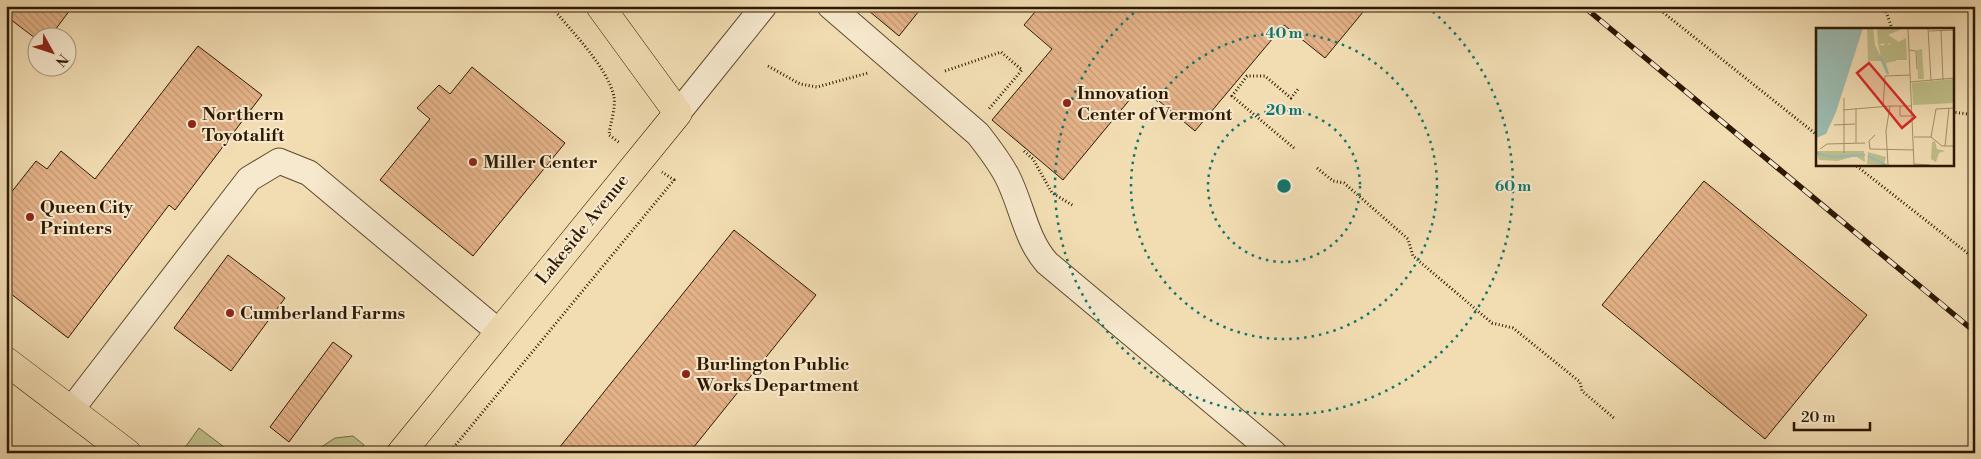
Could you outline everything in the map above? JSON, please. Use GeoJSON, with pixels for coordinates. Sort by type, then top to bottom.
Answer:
{"type":"FeatureCollection","features":[{"type":"Feature","properties":{"kind":"main road"},"geometry":{"type":"LineString","coordinates":[[600,6],[678,113]]}},
{"type":"Feature","properties":{"kind":"main road","name":"Lakeside Avenue"},"geometry":{"type":"LineString","coordinates":[[401,453],[678,113]]}},
{"type":"Feature","properties":{"kind":"main road"},"geometry":{"type":"LineString","coordinates":[[6,360],[127,453]]}},
{"type":"Feature","properties":{"kind":"street","name":"Lakeside Avenue"},"geometry":{"type":"LineString","coordinates":[[678,113],[764,6]]}},
{"type":"Feature","properties":{"kind":"street"},"geometry":{"type":"LineString","coordinates":[[830,6],[969,126],[991,150],[1007,176],[1034,246],[1048,263],[1274,453]]}},
{"type":"Feature","properties":{"kind":"street"},"geometry":{"type":"LineString","coordinates":[[71,410],[249,178],[279,162],[309,173],[499,332]]}},
{"type":"Feature","properties":{"kind":"path"},"geometry":{"type":"LineString","coordinates":[[449,453],[674,180],[609,135],[615,99],[611,87],[596,61],[550,6]]}},
{"type":"Feature","properties":{"kind":"path"},"geometry":{"type":"LineString","coordinates":[[1655,6],[1816,134]]}},
{"type":"Feature","properties":{"kind":"path"},"geometry":{"type":"LineString","coordinates":[[1882,6],[1892,28]]}},
{"type":"Feature","properties":{"kind":"path"},"geometry":{"type":"LineString","coordinates":[[942,72],[1001,52],[1022,70],[982,116]]}},
{"type":"Feature","properties":{"kind":"path"},"geometry":{"type":"LineString","coordinates":[[768,66],[800,84],[817,87],[898,66]]}},
{"type":"Feature","properties":{"kind":"path"},"geometry":{"type":"LineString","coordinates":[[1294,148],[1232,96],[1247,76],[1264,76],[1290,98],[1299,88]]}},
{"type":"Feature","properties":{"kind":"path"},"geometry":{"type":"LineString","coordinates":[[1954,112],[1975,115]]}},
{"type":"Feature","properties":{"kind":"path"},"geometry":{"type":"LineString","coordinates":[[1855,165],[1975,260]]}},
{"type":"Feature","properties":{"kind":"path"},"geometry":{"type":"LineString","coordinates":[[1317,168],[1333,181],[1344,183],[1408,239],[1413,256],[1470,305],[1492,323],[1514,328],[1580,382],[1582,391],[1614,418]]}},
{"type":"Feature","properties":{"kind":"green space"},"geometry":{"type":"Polygon","coordinates":[[[199,428],[232,453],[181,453],[199,428]]]}},
{"type":"Feature","properties":{"kind":"green space"},"geometry":{"type":"Polygon","coordinates":[[[353,436],[364,445],[358,453],[312,453],[335,438],[353,436]]]}},
{"type":"Feature","properties":{"kind":"building"},"geometry":{"type":"Polygon","coordinates":[[[6,6],[73,6],[56,28],[28,28],[28,33],[6,16],[6,6]]]}},
{"type":"Feature","properties":{"kind":"building"},"geometry":{"type":"Polygon","coordinates":[[[863,6],[923,6],[899,36],[863,6]]]}},
{"type":"Feature","properties":{"kind":"building","name":"Innovation Center of Vermont"},"geometry":{"type":"Polygon","coordinates":[[[1040,6],[1368,6],[1325,58],[1284,25],[1195,131],[1141,86],[1063,180],[992,120],[1052,49],[1024,25],[1040,6]]]}},
{"type":"Feature","properties":{"kind":"building"},"geometry":{"type":"Polygon","coordinates":[[[198,46],[262,95],[175,210],[169,205],[68,338],[6,290],[6,199],[36,161],[47,169],[61,151],[95,179],[198,46]]]}},
{"type":"Feature","properties":{"kind":"building","name":"Miller Center"},"geometry":{"type":"Polygon","coordinates":[[[472,67],[565,143],[473,256],[380,180],[430,119],[417,108],[439,85],[450,94],[472,67]]]}},
{"type":"Feature","properties":{"kind":"building"},"geometry":{"type":"Polygon","coordinates":[[[1704,181],[1867,315],[1765,439],[1602,305],[1704,181]]]}},
{"type":"Feature","properties":{"kind":"building","name":"Burlington Public Works Department"},"geometry":{"type":"Polygon","coordinates":[[[734,230],[816,295],[689,453],[555,453],[734,230]]]}},
{"type":"Feature","properties":{"kind":"building","name":"Cumberland Farms"},"geometry":{"type":"Polygon","coordinates":[[[228,255],[285,298],[231,371],[174,328],[228,255]]]}},
{"type":"Feature","properties":{"kind":"building","name":"Cumberland Farms"},"geometry":{"type":"Polygon","coordinates":[[[333,342],[352,356],[289,442],[270,427],[333,342]]]}},
{"type":"Feature","properties":{"kind":"railway"},"geometry":{"type":"LineString","coordinates":[[1583,6],[1975,332]]}},
{"type":"Feature","properties":{"kind":"place","name":"Innovation Center of Vermont"},"geometry":{"type":"Point","coordinates":[1067,103]}},
{"type":"Feature","properties":{"kind":"place","name":"Northern Toyotalift"},"geometry":{"type":"Point","coordinates":[192,124]}},
{"type":"Feature","properties":{"kind":"place","name":"Miller Center"},"geometry":{"type":"Point","coordinates":[473,162]}},
{"type":"Feature","properties":{"kind":"place","name":"Queen City Printers"},"geometry":{"type":"Point","coordinates":[30,217]}},
{"type":"Feature","properties":{"kind":"place","name":"Cumberland Farms"},"geometry":{"type":"Point","coordinates":[230,313]}},
{"type":"Feature","properties":{"kind":"place","name":"Burlington Public Works Department"},"geometry":{"type":"Point","coordinates":[686,374]}}]}
